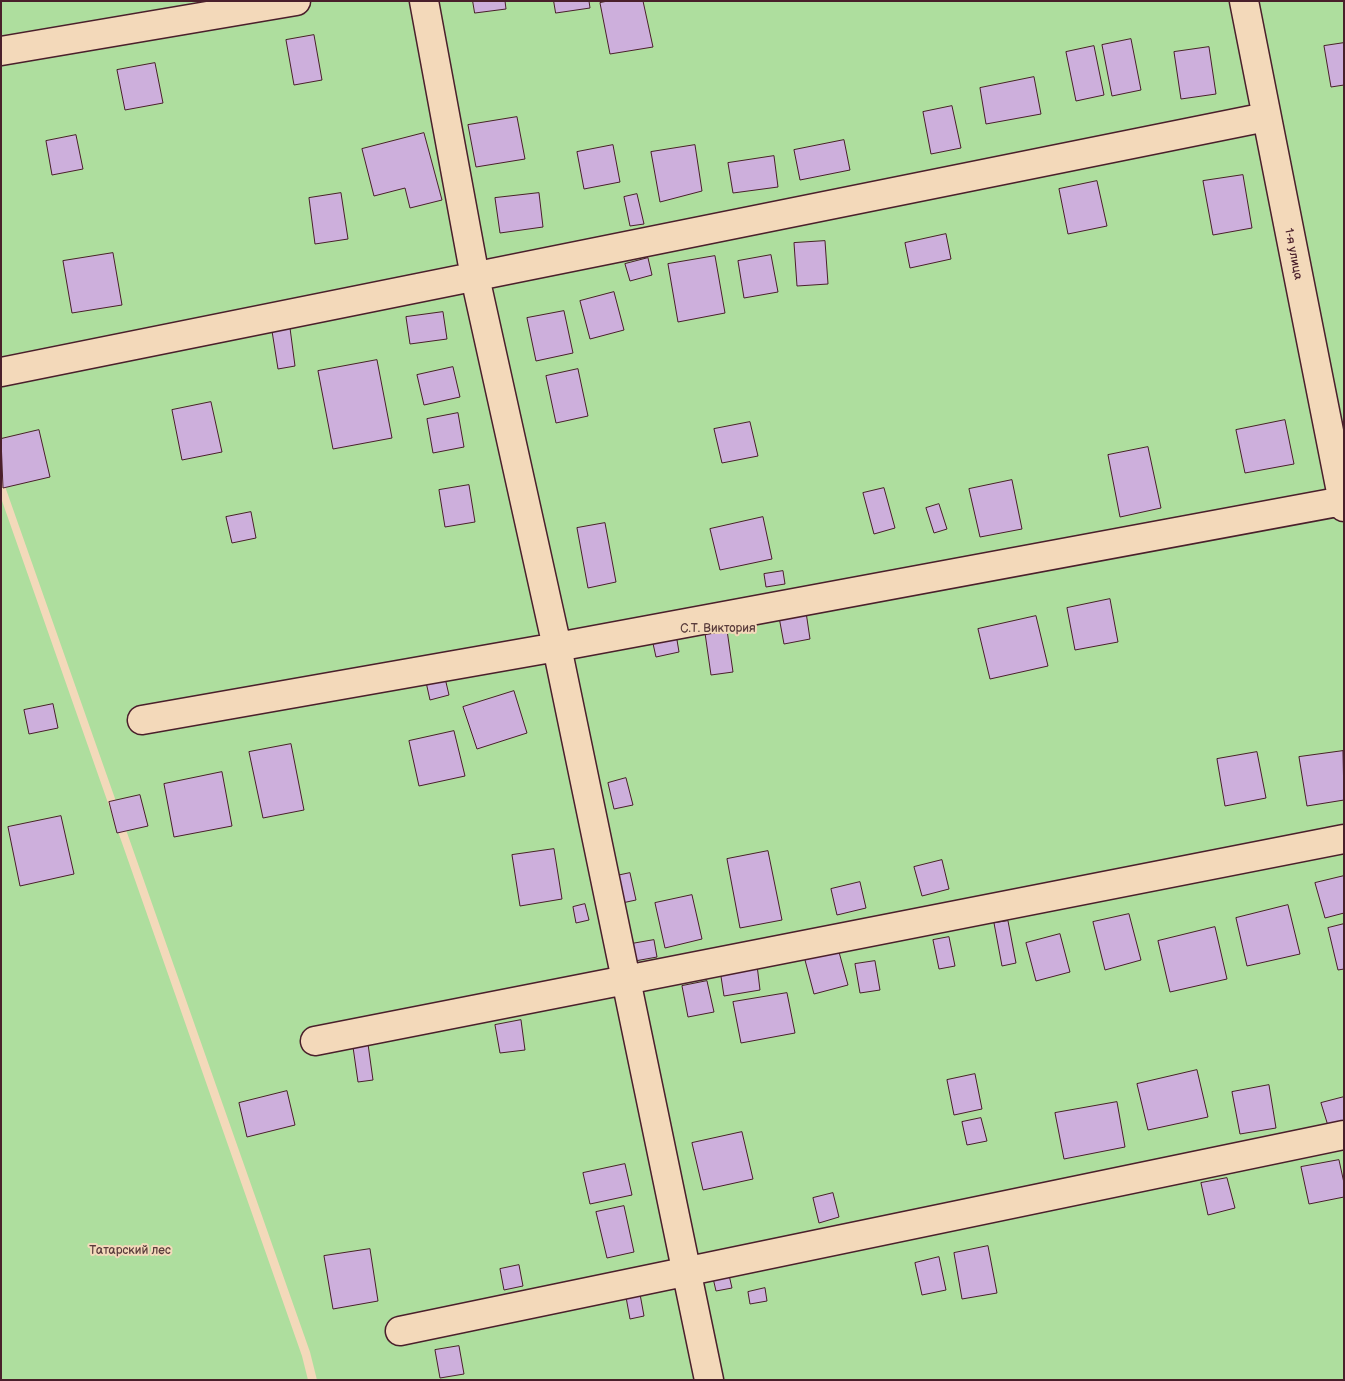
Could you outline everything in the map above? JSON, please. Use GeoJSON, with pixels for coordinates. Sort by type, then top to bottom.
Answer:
{"type":"FeatureCollection","features":[{"type":"Feature","properties":{"kind":"street"},"geometry":{"type":"LineString","coordinates":[[1,51],[296,1]]}},
{"type":"Feature","properties":{"kind":"street"},"geometry":{"type":"LineString","coordinates":[[424,1],[475,278],[557,647],[709,1380]]}},
{"type":"Feature","properties":{"kind":"street","name":"1-я улица"},"geometry":{"type":"LineString","coordinates":[[1244,1],[1343,504]]}},
{"type":"Feature","properties":{"kind":"street"},"geometry":{"type":"LineString","coordinates":[[1,372],[475,278],[1266,117]]}},
{"type":"Feature","properties":{"kind":"street"},"geometry":{"type":"LineString","coordinates":[[142,720],[557,647],[1343,504]]}},
{"type":"Feature","properties":{"kind":"street"},"geometry":{"type":"LineString","coordinates":[[315,1041],[1344,839]]}},
{"type":"Feature","properties":{"kind":"street"},"geometry":{"type":"LineString","coordinates":[[400,1331],[1344,1135]]}},
{"type":"Feature","properties":{"kind":"green space","name":"С.Т. Виктория"},"geometry":{"type":"Polygon","coordinates":[[[1,1],[1344,1],[1344,1380],[317,1380],[310,1352],[1,475],[1,1]]]}},
{"type":"Feature","properties":{"kind":"green space","name":"Татарский лес"},"geometry":{"type":"Polygon","coordinates":[[[1,498],[302,1356],[308,1380],[1,1380],[1,498]]]}},
{"type":"Feature","properties":{"kind":"building"},"geometry":{"type":"Polygon","coordinates":[[[473,1],[505,1],[506,9],[475,13],[473,1]]]}},
{"type":"Feature","properties":{"kind":"building"},"geometry":{"type":"Polygon","coordinates":[[[554,1],[589,1],[590,8],[556,13],[554,1]]]}},
{"type":"Feature","properties":{"kind":"building"},"geometry":{"type":"Polygon","coordinates":[[[608,1],[643,1],[653,47],[610,54],[600,3],[608,1]]]}},
{"type":"Feature","properties":{"kind":"building"},"geometry":{"type":"Polygon","coordinates":[[[314,35],[322,80],[294,85],[286,40],[314,35]]]}},
{"type":"Feature","properties":{"kind":"building"},"geometry":{"type":"Polygon","coordinates":[[[1131,39],[1141,90],[1112,96],[1102,45],[1131,39]]]}},
{"type":"Feature","properties":{"kind":"building"},"geometry":{"type":"Polygon","coordinates":[[[1344,43],[1344,85],[1331,87],[1324,46],[1344,43]]]}},
{"type":"Feature","properties":{"kind":"building"},"geometry":{"type":"Polygon","coordinates":[[[1094,46],[1104,95],[1076,101],[1066,52],[1094,46]]]}},
{"type":"Feature","properties":{"kind":"building"},"geometry":{"type":"Polygon","coordinates":[[[1209,47],[1216,94],[1181,99],[1174,52],[1209,47]]]}},
{"type":"Feature","properties":{"kind":"building"},"geometry":{"type":"Polygon","coordinates":[[[155,63],[163,103],[125,110],[117,70],[155,63]]]}},
{"type":"Feature","properties":{"kind":"building"},"geometry":{"type":"Polygon","coordinates":[[[1034,77],[1041,114],[986,124],[980,88],[1034,77]]]}},
{"type":"Feature","properties":{"kind":"building"},"geometry":{"type":"Polygon","coordinates":[[[952,106],[961,148],[931,154],[923,112],[952,106]]]}},
{"type":"Feature","properties":{"kind":"building"},"geometry":{"type":"Polygon","coordinates":[[[517,117],[525,159],[476,167],[468,125],[517,117]]]}},
{"type":"Feature","properties":{"kind":"building"},"geometry":{"type":"Polygon","coordinates":[[[424,133],[442,200],[410,208],[405,188],[374,196],[362,149],[424,133]]]}},
{"type":"Feature","properties":{"kind":"building"},"geometry":{"type":"Polygon","coordinates":[[[76,135],[83,169],[52,175],[46,141],[76,135]]]}},
{"type":"Feature","properties":{"kind":"building"},"geometry":{"type":"Polygon","coordinates":[[[844,140],[850,170],[800,180],[794,150],[844,140]]]}},
{"type":"Feature","properties":{"kind":"building"},"geometry":{"type":"Polygon","coordinates":[[[613,145],[620,182],[584,189],[577,152],[613,145]]]}},
{"type":"Feature","properties":{"kind":"building"},"geometry":{"type":"Polygon","coordinates":[[[695,145],[702,191],[660,202],[651,152],[695,145]]]}},
{"type":"Feature","properties":{"kind":"building"},"geometry":{"type":"Polygon","coordinates":[[[774,156],[778,187],[733,193],[728,163],[774,156]]]}},
{"type":"Feature","properties":{"kind":"building"},"geometry":{"type":"Polygon","coordinates":[[[1243,175],[1252,228],[1213,235],[1203,181],[1243,175]]]}},
{"type":"Feature","properties":{"kind":"building"},"geometry":{"type":"Polygon","coordinates":[[[1097,181],[1107,226],[1068,234],[1059,189],[1097,181]]]}},
{"type":"Feature","properties":{"kind":"building"},"geometry":{"type":"Polygon","coordinates":[[[341,193],[348,239],[315,244],[309,198],[341,193]]]}},
{"type":"Feature","properties":{"kind":"building"},"geometry":{"type":"Polygon","coordinates":[[[539,193],[543,227],[500,233],[495,198],[539,193]]]}},
{"type":"Feature","properties":{"kind":"building"},"geometry":{"type":"Polygon","coordinates":[[[637,194],[644,224],[630,226],[624,197],[637,194]]]}},
{"type":"Feature","properties":{"kind":"building"},"geometry":{"type":"Polygon","coordinates":[[[946,234],[951,259],[910,268],[905,243],[946,234]]]}},
{"type":"Feature","properties":{"kind":"building"},"geometry":{"type":"Polygon","coordinates":[[[825,241],[828,284],[797,286],[794,243],[825,241]]]}},
{"type":"Feature","properties":{"kind":"building"},"geometry":{"type":"Polygon","coordinates":[[[113,253],[122,305],[72,313],[63,261],[113,253]]]}},
{"type":"Feature","properties":{"kind":"building"},"geometry":{"type":"Polygon","coordinates":[[[771,255],[778,292],[744,298],[738,261],[771,255]]]}},
{"type":"Feature","properties":{"kind":"building"},"geometry":{"type":"Polygon","coordinates":[[[715,256],[725,313],[678,322],[668,264],[715,256]]]}},
{"type":"Feature","properties":{"kind":"building"},"geometry":{"type":"Polygon","coordinates":[[[648,258],[652,275],[630,281],[625,264],[648,258]]]}},
{"type":"Feature","properties":{"kind":"building"},"geometry":{"type":"Polygon","coordinates":[[[614,292],[624,330],[590,339],[580,301],[614,292]]]}},
{"type":"Feature","properties":{"kind":"building"},"geometry":{"type":"Polygon","coordinates":[[[564,311],[573,353],[536,361],[527,318],[564,311]]]}},
{"type":"Feature","properties":{"kind":"building"},"geometry":{"type":"Polygon","coordinates":[[[443,312],[447,339],[410,344],[406,317],[443,312]]]}},
{"type":"Feature","properties":{"kind":"building"},"geometry":{"type":"Polygon","coordinates":[[[290,328],[295,366],[278,369],[272,331],[290,328]]]}},
{"type":"Feature","properties":{"kind":"building"},"geometry":{"type":"Polygon","coordinates":[[[377,360],[392,438],[333,449],[318,371],[377,360]]]}},
{"type":"Feature","properties":{"kind":"building"},"geometry":{"type":"Polygon","coordinates":[[[453,367],[460,397],[424,405],[417,375],[453,367]]]}},
{"type":"Feature","properties":{"kind":"building"},"geometry":{"type":"Polygon","coordinates":[[[578,369],[588,416],[556,423],[546,376],[578,369]]]}},
{"type":"Feature","properties":{"kind":"building"},"geometry":{"type":"Polygon","coordinates":[[[211,402],[222,452],[182,460],[172,410],[211,402]]]}},
{"type":"Feature","properties":{"kind":"building"},"geometry":{"type":"Polygon","coordinates":[[[458,413],[464,447],[433,453],[427,419],[458,413]]]}},
{"type":"Feature","properties":{"kind":"building"},"geometry":{"type":"Polygon","coordinates":[[[1285,420],[1294,464],[1245,473],[1236,430],[1285,420]]]}},
{"type":"Feature","properties":{"kind":"building"},"geometry":{"type":"Polygon","coordinates":[[[750,422],[758,456],[722,463],[714,429],[750,422]]]}},
{"type":"Feature","properties":{"kind":"building"},"geometry":{"type":"Polygon","coordinates":[[[39,430],[50,477],[3,488],[1,439],[39,430]]]}},
{"type":"Feature","properties":{"kind":"building"},"geometry":{"type":"Polygon","coordinates":[[[1148,447],[1161,508],[1120,517],[1108,455],[1148,447]]]}},
{"type":"Feature","properties":{"kind":"building"},"geometry":{"type":"Polygon","coordinates":[[[1012,480],[1022,529],[980,537],[969,489],[1012,480]]]}},
{"type":"Feature","properties":{"kind":"building"},"geometry":{"type":"Polygon","coordinates":[[[469,485],[475,522],[445,527],[439,490],[469,485]]]}},
{"type":"Feature","properties":{"kind":"building"},"geometry":{"type":"Polygon","coordinates":[[[884,488],[895,528],[874,534],[863,493],[884,488]]]}},
{"type":"Feature","properties":{"kind":"building"},"geometry":{"type":"Polygon","coordinates":[[[939,504],[947,529],[934,533],[926,508],[939,504]]]}},
{"type":"Feature","properties":{"kind":"building"},"geometry":{"type":"Polygon","coordinates":[[[251,512],[256,538],[232,543],[226,517],[251,512]]]}},
{"type":"Feature","properties":{"kind":"building"},"geometry":{"type":"Polygon","coordinates":[[[763,517],[772,559],[720,570],[710,529],[763,517]]]}},
{"type":"Feature","properties":{"kind":"building"},"geometry":{"type":"Polygon","coordinates":[[[605,523],[616,582],[588,588],[577,528],[605,523]]]}},
{"type":"Feature","properties":{"kind":"building"},"geometry":{"type":"Polygon","coordinates":[[[783,571],[785,584],[766,587],[764,574],[783,571]]]}},
{"type":"Feature","properties":{"kind":"building"},"geometry":{"type":"Polygon","coordinates":[[[1110,599],[1118,642],[1075,650],[1067,608],[1110,599]]]}},
{"type":"Feature","properties":{"kind":"building"},"geometry":{"type":"Polygon","coordinates":[[[806,612],[810,639],[784,644],[779,617],[806,612]]]}},
{"type":"Feature","properties":{"kind":"building"},"geometry":{"type":"Polygon","coordinates":[[[1036,616],[1048,666],[990,679],[978,629],[1036,616]]]}},
{"type":"Feature","properties":{"kind":"building"},"geometry":{"type":"Polygon","coordinates":[[[727,630],[733,672],[711,675],[705,633],[727,630]]]}},
{"type":"Feature","properties":{"kind":"building"},"geometry":{"type":"Polygon","coordinates":[[[676,634],[679,652],[656,657],[652,639],[676,634]]]}},
{"type":"Feature","properties":{"kind":"building"},"geometry":{"type":"Polygon","coordinates":[[[445,678],[449,695],[430,700],[426,682],[445,678]]]}},
{"type":"Feature","properties":{"kind":"building"},"geometry":{"type":"Polygon","coordinates":[[[514,691],[527,733],[477,749],[463,707],[514,691]]]}},
{"type":"Feature","properties":{"kind":"building"},"geometry":{"type":"Polygon","coordinates":[[[53,704],[58,728],[29,734],[24,710],[53,704]]]}},
{"type":"Feature","properties":{"kind":"building"},"geometry":{"type":"Polygon","coordinates":[[[454,731],[465,776],[419,786],[409,741],[454,731]]]}},
{"type":"Feature","properties":{"kind":"building"},"geometry":{"type":"Polygon","coordinates":[[[291,744],[304,810],[263,818],[249,752],[291,744]]]}},
{"type":"Feature","properties":{"kind":"building"},"geometry":{"type":"Polygon","coordinates":[[[1343,751],[1344,800],[1307,806],[1299,757],[1343,751]]]}},
{"type":"Feature","properties":{"kind":"building"},"geometry":{"type":"Polygon","coordinates":[[[1257,752],[1266,798],[1225,806],[1217,759],[1257,752]]]}},
{"type":"Feature","properties":{"kind":"building"},"geometry":{"type":"Polygon","coordinates":[[[222,772],[232,826],[174,837],[164,784],[222,772]]]}},
{"type":"Feature","properties":{"kind":"building"},"geometry":{"type":"Polygon","coordinates":[[[626,778],[633,805],[614,809],[608,783],[626,778]]]}},
{"type":"Feature","properties":{"kind":"building"},"geometry":{"type":"Polygon","coordinates":[[[140,795],[148,826],[117,833],[109,802],[140,795]]]}},
{"type":"Feature","properties":{"kind":"building"},"geometry":{"type":"Polygon","coordinates":[[[61,816],[74,874],[20,886],[8,827],[61,816]]]}},
{"type":"Feature","properties":{"kind":"building"},"geometry":{"type":"Polygon","coordinates":[[[554,849],[562,899],[520,906],[512,855],[554,849]]]}},
{"type":"Feature","properties":{"kind":"building"},"geometry":{"type":"Polygon","coordinates":[[[768,851],[782,920],[740,928],[727,859],[768,851]]]}},
{"type":"Feature","properties":{"kind":"building"},"geometry":{"type":"Polygon","coordinates":[[[942,860],[949,889],[922,896],[914,867],[942,860]]]}},
{"type":"Feature","properties":{"kind":"building"},"geometry":{"type":"Polygon","coordinates":[[[630,873],[636,900],[622,903],[616,876],[630,873]]]}},
{"type":"Feature","properties":{"kind":"building"},"geometry":{"type":"Polygon","coordinates":[[[1344,876],[1344,913],[1325,918],[1315,883],[1344,876]]]}},
{"type":"Feature","properties":{"kind":"building"},"geometry":{"type":"Polygon","coordinates":[[[860,882],[866,908],[837,915],[831,889],[860,882]]]}},
{"type":"Feature","properties":{"kind":"building"},"geometry":{"type":"Polygon","coordinates":[[[692,895],[702,939],[665,948],[655,903],[692,895]]]}},
{"type":"Feature","properties":{"kind":"building"},"geometry":{"type":"Polygon","coordinates":[[[585,904],[589,920],[576,923],[573,907],[585,904]]]}},
{"type":"Feature","properties":{"kind":"building"},"geometry":{"type":"Polygon","coordinates":[[[1288,905],[1300,954],[1247,966],[1236,918],[1288,905]]]}},
{"type":"Feature","properties":{"kind":"building"},"geometry":{"type":"Polygon","coordinates":[[[1129,914],[1141,960],[1105,970],[1093,922],[1129,914]]]}},
{"type":"Feature","properties":{"kind":"building"},"geometry":{"type":"Polygon","coordinates":[[[1008,921],[1016,963],[1002,966],[994,923],[1008,921]]]}},
{"type":"Feature","properties":{"kind":"building"},"geometry":{"type":"Polygon","coordinates":[[[1344,924],[1344,969],[1338,970],[1328,928],[1344,924]]]}},
{"type":"Feature","properties":{"kind":"building"},"geometry":{"type":"Polygon","coordinates":[[[1215,927],[1227,979],[1170,992],[1158,941],[1215,927]]]}},
{"type":"Feature","properties":{"kind":"building"},"geometry":{"type":"Polygon","coordinates":[[[1060,934],[1070,972],[1036,981],[1026,943],[1060,934]]]}},
{"type":"Feature","properties":{"kind":"building"},"geometry":{"type":"Polygon","coordinates":[[[949,937],[955,966],[939,969],[933,940],[949,937]]]}},
{"type":"Feature","properties":{"kind":"building"},"geometry":{"type":"Polygon","coordinates":[[[654,940],[657,957],[635,961],[631,944],[654,940]]]}},
{"type":"Feature","properties":{"kind":"building"},"geometry":{"type":"Polygon","coordinates":[[[839,952],[848,985],[814,994],[805,960],[839,952]]]}},
{"type":"Feature","properties":{"kind":"building"},"geometry":{"type":"Polygon","coordinates":[[[875,961],[880,990],[860,993],[855,964],[875,961]]]}},
{"type":"Feature","properties":{"kind":"building"},"geometry":{"type":"Polygon","coordinates":[[[757,965],[760,990],[724,996],[720,970],[757,965]]]}},
{"type":"Feature","properties":{"kind":"building"},"geometry":{"type":"Polygon","coordinates":[[[707,981],[714,1012],[688,1017],[682,986],[707,981]]]}},
{"type":"Feature","properties":{"kind":"building"},"geometry":{"type":"Polygon","coordinates":[[[787,993],[795,1033],[741,1043],[733,1002],[787,993]]]}},
{"type":"Feature","properties":{"kind":"building"},"geometry":{"type":"Polygon","coordinates":[[[521,1020],[525,1050],[500,1053],[495,1025],[521,1020]]]}},
{"type":"Feature","properties":{"kind":"building"},"geometry":{"type":"Polygon","coordinates":[[[368,1044],[373,1080],[358,1082],[353,1047],[368,1044]]]}},
{"type":"Feature","properties":{"kind":"building"},"geometry":{"type":"Polygon","coordinates":[[[1197,1070],[1208,1117],[1148,1130],[1137,1084],[1197,1070]]]}},
{"type":"Feature","properties":{"kind":"building"},"geometry":{"type":"Polygon","coordinates":[[[975,1074],[982,1109],[954,1115],[947,1080],[975,1074]]]}},
{"type":"Feature","properties":{"kind":"building"},"geometry":{"type":"Polygon","coordinates":[[[1269,1085],[1276,1128],[1240,1134],[1232,1092],[1269,1085]]]}},
{"type":"Feature","properties":{"kind":"building"},"geometry":{"type":"Polygon","coordinates":[[[287,1091],[295,1125],[247,1137],[239,1103],[287,1091]]]}},
{"type":"Feature","properties":{"kind":"building"},"geometry":{"type":"Polygon","coordinates":[[[1344,1097],[1344,1125],[1329,1129],[1321,1103],[1344,1097]]]}},
{"type":"Feature","properties":{"kind":"building"},"geometry":{"type":"Polygon","coordinates":[[[1117,1102],[1125,1147],[1064,1159],[1055,1113],[1117,1102]]]}},
{"type":"Feature","properties":{"kind":"building"},"geometry":{"type":"Polygon","coordinates":[[[981,1118],[987,1141],[967,1145],[962,1122],[981,1118]]]}},
{"type":"Feature","properties":{"kind":"building"},"geometry":{"type":"Polygon","coordinates":[[[742,1132],[753,1179],[703,1190],[692,1143],[742,1132]]]}},
{"type":"Feature","properties":{"kind":"building"},"geometry":{"type":"Polygon","coordinates":[[[1339,1160],[1344,1183],[1344,1197],[1309,1204],[1301,1167],[1339,1160]]]}},
{"type":"Feature","properties":{"kind":"building"},"geometry":{"type":"Polygon","coordinates":[[[625,1164],[632,1195],[590,1204],[583,1173],[625,1164]]]}},
{"type":"Feature","properties":{"kind":"building"},"geometry":{"type":"Polygon","coordinates":[[[1227,1178],[1235,1208],[1208,1215],[1201,1183],[1227,1178]]]}},
{"type":"Feature","properties":{"kind":"building"},"geometry":{"type":"Polygon","coordinates":[[[833,1193],[839,1217],[819,1223],[813,1198],[833,1193]]]}},
{"type":"Feature","properties":{"kind":"building"},"geometry":{"type":"Polygon","coordinates":[[[624,1206],[634,1252],[607,1258],[596,1212],[624,1206]]]}},
{"type":"Feature","properties":{"kind":"building"},"geometry":{"type":"Polygon","coordinates":[[[988,1246],[997,1293],[962,1299],[954,1253],[988,1246]]]}},
{"type":"Feature","properties":{"kind":"building"},"geometry":{"type":"Polygon","coordinates":[[[370,1249],[378,1301],[333,1309],[324,1256],[370,1249]]]}},
{"type":"Feature","properties":{"kind":"building"},"geometry":{"type":"Polygon","coordinates":[[[939,1257],[946,1290],[922,1295],[915,1263],[939,1257]]]}},
{"type":"Feature","properties":{"kind":"building"},"geometry":{"type":"Polygon","coordinates":[[[519,1265],[523,1286],[504,1290],[500,1269],[519,1265]]]}},
{"type":"Feature","properties":{"kind":"building"},"geometry":{"type":"Polygon","coordinates":[[[729,1275],[732,1288],[716,1291],[713,1278],[729,1275]]]}},
{"type":"Feature","properties":{"kind":"building"},"geometry":{"type":"Polygon","coordinates":[[[765,1288],[767,1301],[750,1304],[748,1292],[765,1288]]]}},
{"type":"Feature","properties":{"kind":"building"},"geometry":{"type":"Polygon","coordinates":[[[640,1294],[644,1316],[630,1319],[626,1297],[640,1294]]]}},
{"type":"Feature","properties":{"kind":"building"},"geometry":{"type":"Polygon","coordinates":[[[459,1346],[464,1374],[440,1378],[435,1350],[459,1346]]]}}]}
